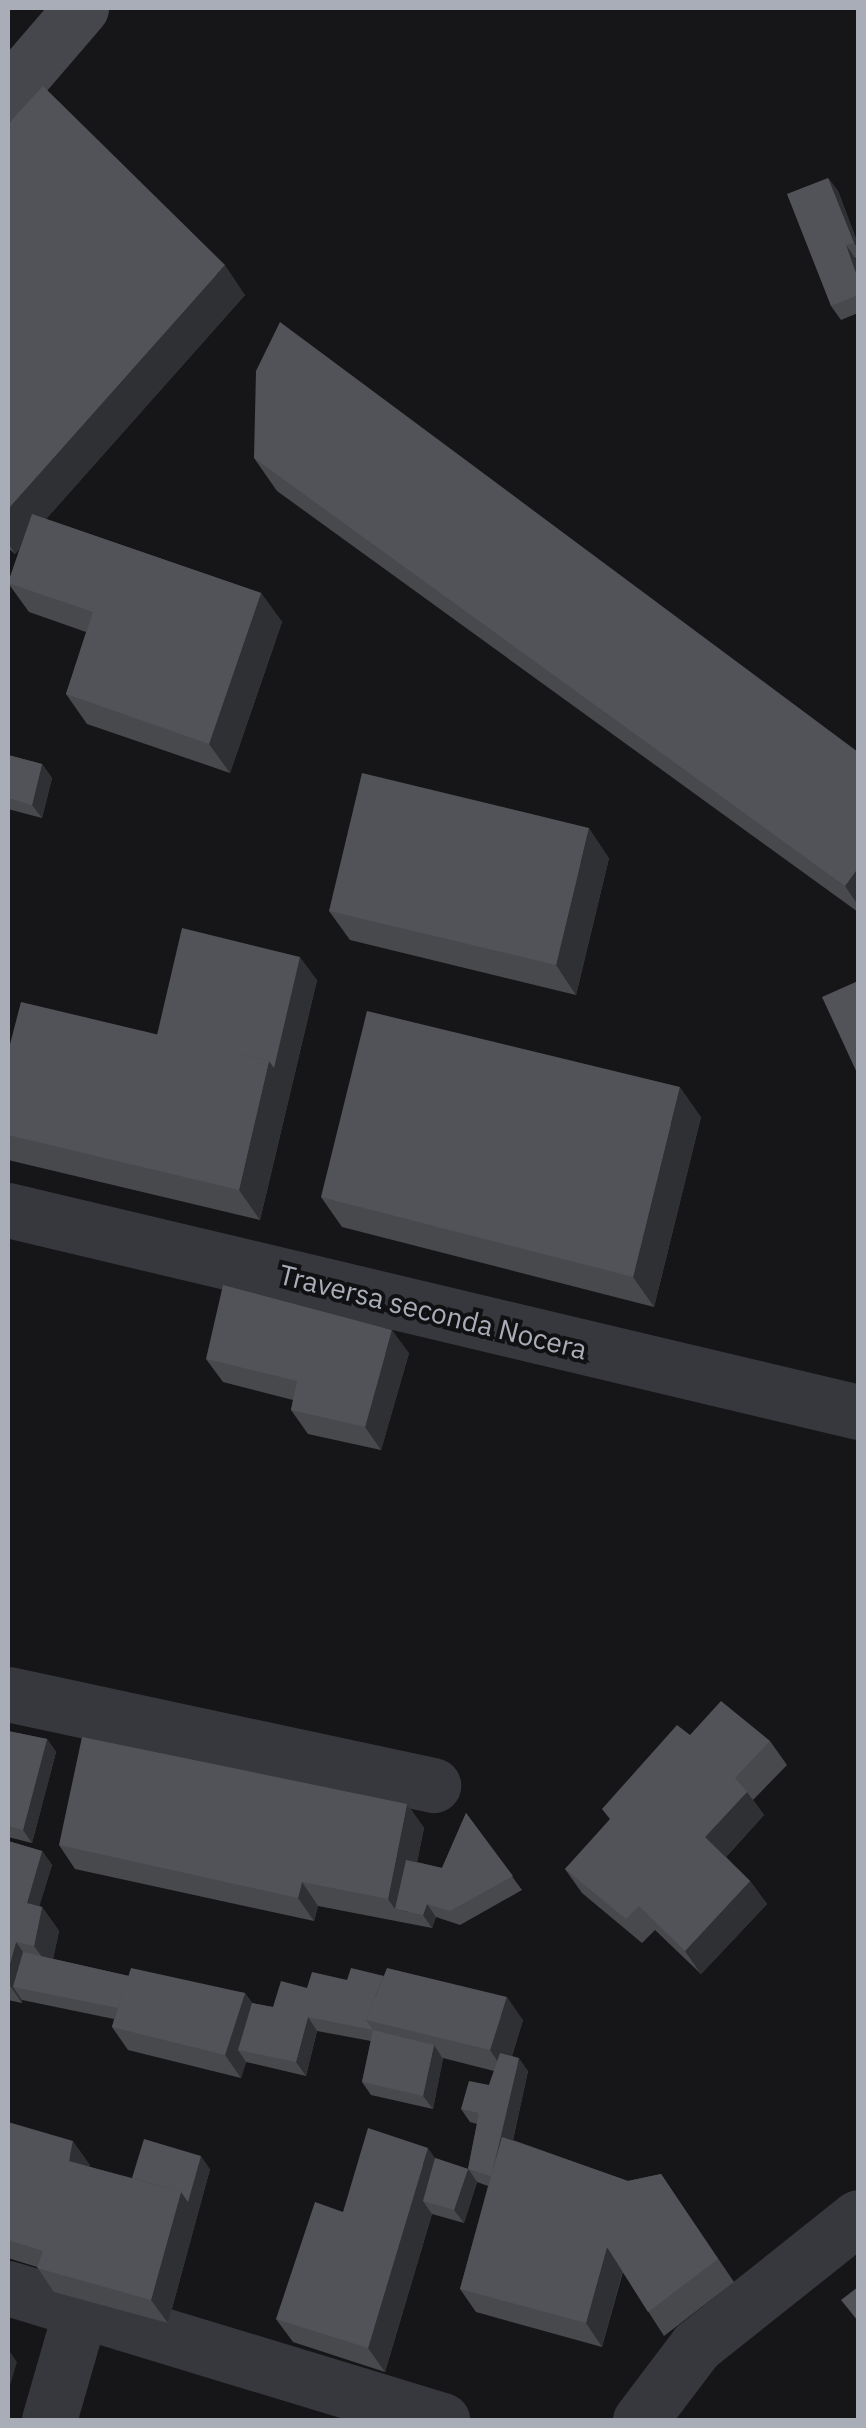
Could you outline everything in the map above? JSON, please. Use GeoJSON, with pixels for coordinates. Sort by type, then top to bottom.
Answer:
{"type":"FeatureCollection","features":[{"type":"Feature","properties":{"kind":"street"},"geometry":{"type":"LineString","coordinates":[[8,92],[80,8]]}},
{"type":"Feature","properties":{"kind":"street","name":"Traversa seconda Nocera"},"geometry":{"type":"LineString","coordinates":[[8,1210],[858,1412]]}},
{"type":"Feature","properties":{"kind":"street"},"geometry":{"type":"LineString","coordinates":[[8,1694],[433,1785]]}},
{"type":"Feature","properties":{"kind":"street"},"geometry":{"type":"LineString","coordinates":[[640,2420],[696,2346],[858,2217]]}},
{"type":"Feature","properties":{"kind":"street"},"geometry":{"type":"LineString","coordinates":[[8,2288],[442,2420]]}},
{"type":"Feature","properties":{"kind":"street"},"geometry":{"type":"LineString","coordinates":[[49,2420],[81,2309]]}},
{"type":"Feature","properties":{"kind":"building"},"geometry":{"type":"Polygon","coordinates":[[[43,86],[225,265],[8,509],[8,124],[43,86]]]}},
{"type":"Feature","properties":{"kind":"building"},"geometry":{"type":"Polygon","coordinates":[[[828,178],[854,243],[846,245],[858,279],[858,295],[831,306],[787,194],[828,178]]]}},
{"type":"Feature","properties":{"kind":"building"},"geometry":{"type":"Polygon","coordinates":[[[280,322],[858,752],[858,868],[845,886],[254,458],[256,371],[280,322]]]}},
{"type":"Feature","properties":{"kind":"building"},"geometry":{"type":"Polygon","coordinates":[[[32,514],[261,593],[209,744],[66,694],[93,612],[8,583],[32,514]]]}},
{"type":"Feature","properties":{"kind":"building"},"geometry":{"type":"Polygon","coordinates":[[[8,755],[42,764],[32,805],[8,798],[8,755]]]}},
{"type":"Feature","properties":{"kind":"building"},"geometry":{"type":"Polygon","coordinates":[[[362,773],[589,828],[556,965],[329,911],[362,773]]]}},
{"type":"Feature","properties":{"kind":"building"},"geometry":{"type":"Polygon","coordinates":[[[182,928],[300,957],[274,1068],[269,1061],[157,1035],[182,928]]]}},
{"type":"Feature","properties":{"kind":"building"},"geometry":{"type":"Polygon","coordinates":[[[858,981],[858,1075],[822,997],[858,981]]]}},
{"type":"Feature","properties":{"kind":"building"},"geometry":{"type":"Polygon","coordinates":[[[21,1002],[269,1061],[239,1190],[8,1135],[8,1052],[21,1002]]]}},
{"type":"Feature","properties":{"kind":"building"},"geometry":{"type":"Polygon","coordinates":[[[367,1011],[680,1087],[633,1277],[321,1197],[367,1011]]]}},
{"type":"Feature","properties":{"kind":"building"},"geometry":{"type":"Polygon","coordinates":[[[223,1285],[392,1330],[365,1427],[291,1410],[297,1381],[206,1359],[223,1285]]]}},
{"type":"Feature","properties":{"kind":"building"},"geometry":{"type":"Polygon","coordinates":[[[721,1701],[770,1741],[735,1778],[747,1792],[705,1837],[750,1881],[685,1951],[639,1906],[626,1919],[565,1869],[610,1819],[602,1809],[677,1725],[690,1735],[721,1701]]]}},
{"type":"Feature","properties":{"kind":"building"},"geometry":{"type":"Polygon","coordinates":[[[8,1731],[47,1739],[23,1830],[8,1826],[8,1731]]]}},
{"type":"Feature","properties":{"kind":"building"},"geometry":{"type":"Polygon","coordinates":[[[82,1737],[407,1804],[388,1899],[302,1882],[298,1898],[59,1845],[82,1737]]]}},
{"type":"Feature","properties":{"kind":"building"},"geometry":{"type":"Polygon","coordinates":[[[466,1813],[513,1876],[450,1911],[427,1904],[423,1915],[395,1909],[406,1860],[442,1868],[466,1813]]]}},
{"type":"Feature","properties":{"kind":"building"},"geometry":{"type":"Polygon","coordinates":[[[8,1841],[42,1851],[27,1903],[8,1898],[8,1841]]]}},
{"type":"Feature","properties":{"kind":"building"},"geometry":{"type":"Polygon","coordinates":[[[8,1898],[42,1907],[34,1946],[16,1942],[8,1971],[8,1898]]]}},
{"type":"Feature","properties":{"kind":"building"},"geometry":{"type":"Polygon","coordinates":[[[23,1952],[129,1976],[118,2008],[13,1987],[23,1952]]]}},
{"type":"Feature","properties":{"kind":"building"},"geometry":{"type":"Polygon","coordinates":[[[131,1968],[245,1993],[225,2055],[112,2027],[131,1968]]]}},
{"type":"Feature","properties":{"kind":"building"},"geometry":{"type":"Polygon","coordinates":[[[351,1968],[384,1976],[366,2020],[373,2030],[308,2017],[296,2062],[238,2050],[252,2003],[273,2007],[281,1981],[307,1988],[312,1972],[347,1980],[351,1968]]]}},
{"type":"Feature","properties":{"kind":"building"},"geometry":{"type":"Polygon","coordinates":[[[387,1968],[507,1997],[490,2050],[366,2020],[387,1968]]]}},
{"type":"Feature","properties":{"kind":"building"},"geometry":{"type":"Polygon","coordinates":[[[373,2030],[434,2045],[423,2096],[362,2082],[373,2030]]]}},
{"type":"Feature","properties":{"kind":"building"},"geometry":{"type":"Polygon","coordinates":[[[500,2053],[519,2058],[491,2176],[468,2169],[479,2113],[461,2109],[469,2081],[489,2085],[500,2053]]]}},
{"type":"Feature","properties":{"kind":"building"},"geometry":{"type":"Polygon","coordinates":[[[8,2122],[73,2141],[69,2161],[181,2192],[151,2300],[37,2268],[43,2251],[8,2240],[8,2122]]]}},
{"type":"Feature","properties":{"kind":"building"},"geometry":{"type":"Polygon","coordinates":[[[368,2128],[428,2148],[368,2348],[276,2319],[315,2202],[343,2212],[368,2128]]]}},
{"type":"Feature","properties":{"kind":"building"},"geometry":{"type":"Polygon","coordinates":[[[502,2137],[628,2181],[661,2174],[718,2259],[648,2312],[607,2247],[586,2323],[460,2289],[502,2137]]]}},
{"type":"Feature","properties":{"kind":"building"},"geometry":{"type":"Polygon","coordinates":[[[144,2139],[201,2156],[188,2202],[181,2192],[132,2178],[144,2139]]]}},
{"type":"Feature","properties":{"kind":"building"},"geometry":{"type":"Polygon","coordinates":[[[435,2158],[468,2169],[454,2210],[423,2201],[435,2158]]]}},
{"type":"Feature","properties":{"kind":"building"},"geometry":{"type":"Polygon","coordinates":[[[858,2287],[858,2321],[841,2300],[858,2287]]]}}]}
